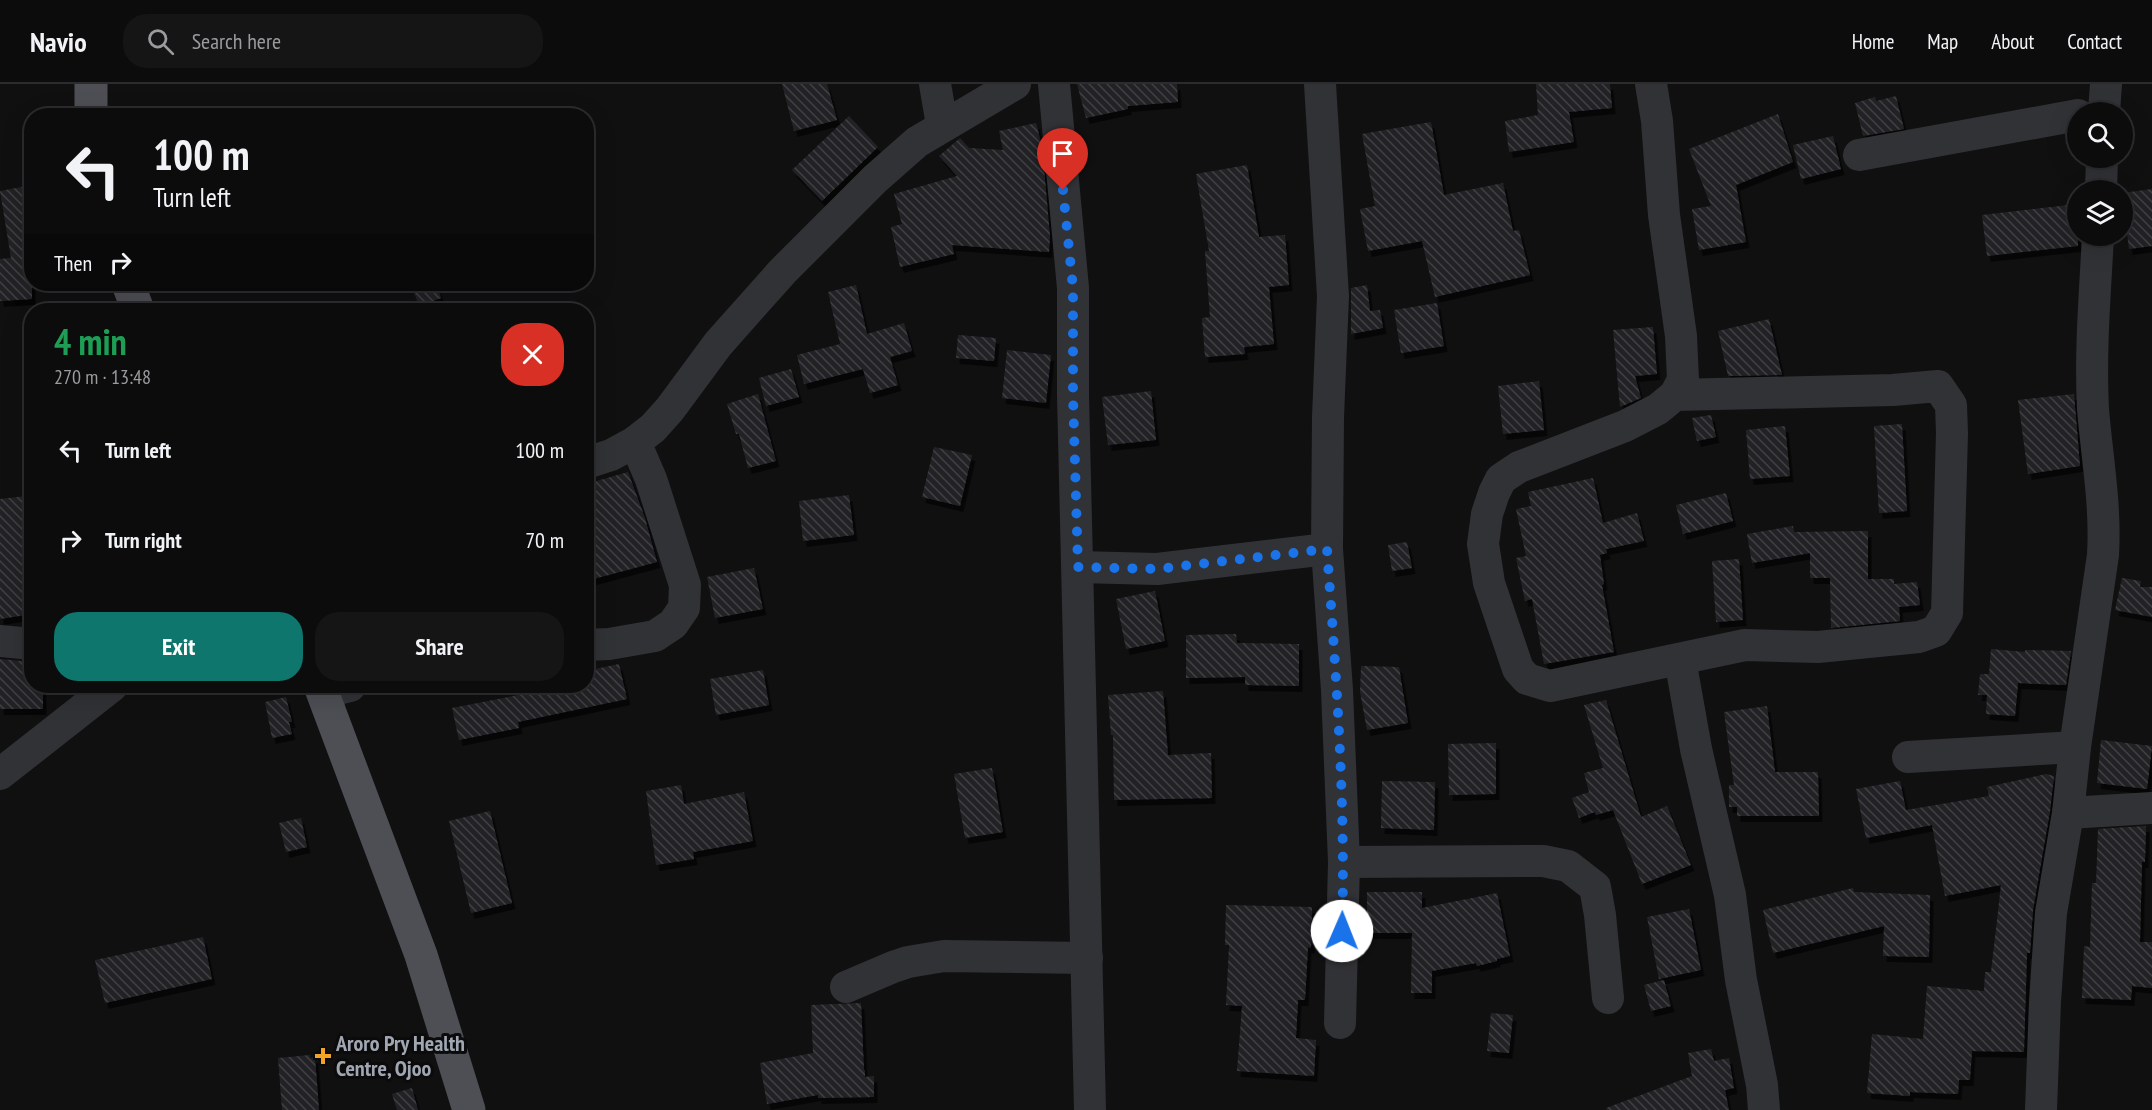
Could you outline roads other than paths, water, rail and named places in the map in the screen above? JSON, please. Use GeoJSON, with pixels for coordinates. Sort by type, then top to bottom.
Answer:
{"type":"FeatureCollection","features":[{"type":"Feature","properties":{"kind":"main road"},"geometry":{"type":"LineString","coordinates":[[91,84],[91,108]]}},
{"type":"Feature","properties":{"kind":"main road"},"geometry":{"type":"LineString","coordinates":[[332,693],[421,955],[469,1110]]}},
{"type":"Feature","properties":{"kind":"street"},"geometry":{"type":"LineString","coordinates":[[935,84],[942,125]]}},
{"type":"Feature","properties":{"kind":"street"},"geometry":{"type":"LineString","coordinates":[[594,460],[611,455],[635,442],[653,428],[670,409],[718,344],[782,272],[875,179],[917,142],[942,125],[1015,84]]}},
{"type":"Feature","properties":{"kind":"street"},"geometry":{"type":"LineString","coordinates":[[1054,84],[1073,288],[1073,395],[1090,1110]]}},
{"type":"Feature","properties":{"kind":"street"},"geometry":{"type":"LineString","coordinates":[[1320,84],[1333,296],[1328,417],[1327,549],[1337,690],[1344,862],[1340,1023]]}},
{"type":"Feature","properties":{"kind":"street"},"geometry":{"type":"LineString","coordinates":[[1651,84],[1657,122],[1664,215],[1681,336],[1683,380],[1675,395],[1658,409],[1625,426],[1520,467],[1501,479],[1487,514],[1483,544],[1489,583],[1518,669],[1527,680],[1550,686],[1745,645],[1818,647],[1919,637],[1936,631],[1947,613],[1952,433],[1951,405],[1938,386],[1893,390],[1675,395]]}},
{"type":"Feature","properties":{"kind":"street"},"geometry":{"type":"LineString","coordinates":[[1859,155],[2067,113]]}},
{"type":"Feature","properties":{"kind":"street"},"geometry":{"type":"LineString","coordinates":[[2041,1110],[2051,913],[2068,813],[2075,747],[2103,555],[2105,524],[2093,407],[2097,246]]}},
{"type":"Feature","properties":{"kind":"street"},"geometry":{"type":"LineString","coordinates":[[594,645],[655,636],[673,624],[684,608],[685,585],[651,479],[635,442]]}},
{"type":"Feature","properties":{"kind":"street"},"geometry":{"type":"LineString","coordinates":[[1078,567],[1157,569],[1327,549]]}},
{"type":"Feature","properties":{"kind":"street"},"geometry":{"type":"LineString","coordinates":[[0,641],[24,643]]}},
{"type":"Feature","properties":{"kind":"street"},"geometry":{"type":"LineString","coordinates":[[1680,659],[1696,748],[1730,895],[1741,980],[1762,1086],[1764,1110]]}},
{"type":"Feature","properties":{"kind":"street"},"geometry":{"type":"LineString","coordinates":[[0,774],[103,693]]}},
{"type":"Feature","properties":{"kind":"street"},"geometry":{"type":"LineString","coordinates":[[1908,758],[2075,747]]}},
{"type":"Feature","properties":{"kind":"street"},"geometry":{"type":"LineString","coordinates":[[2068,813],[2152,808]]}},
{"type":"Feature","properties":{"kind":"street"},"geometry":{"type":"LineString","coordinates":[[1344,862],[1543,861],[1568,866],[1595,887],[1608,998]]}},
{"type":"Feature","properties":{"kind":"street"},"geometry":{"type":"LineString","coordinates":[[846,987],[908,962],[944,956],[1087,958]]}},
{"type":"Feature","properties":{"kind":"place","name":"Aroro Pry Health Centre, Ojoo"},"geometry":{"type":"Point","coordinates":[323,1056]}}]}
